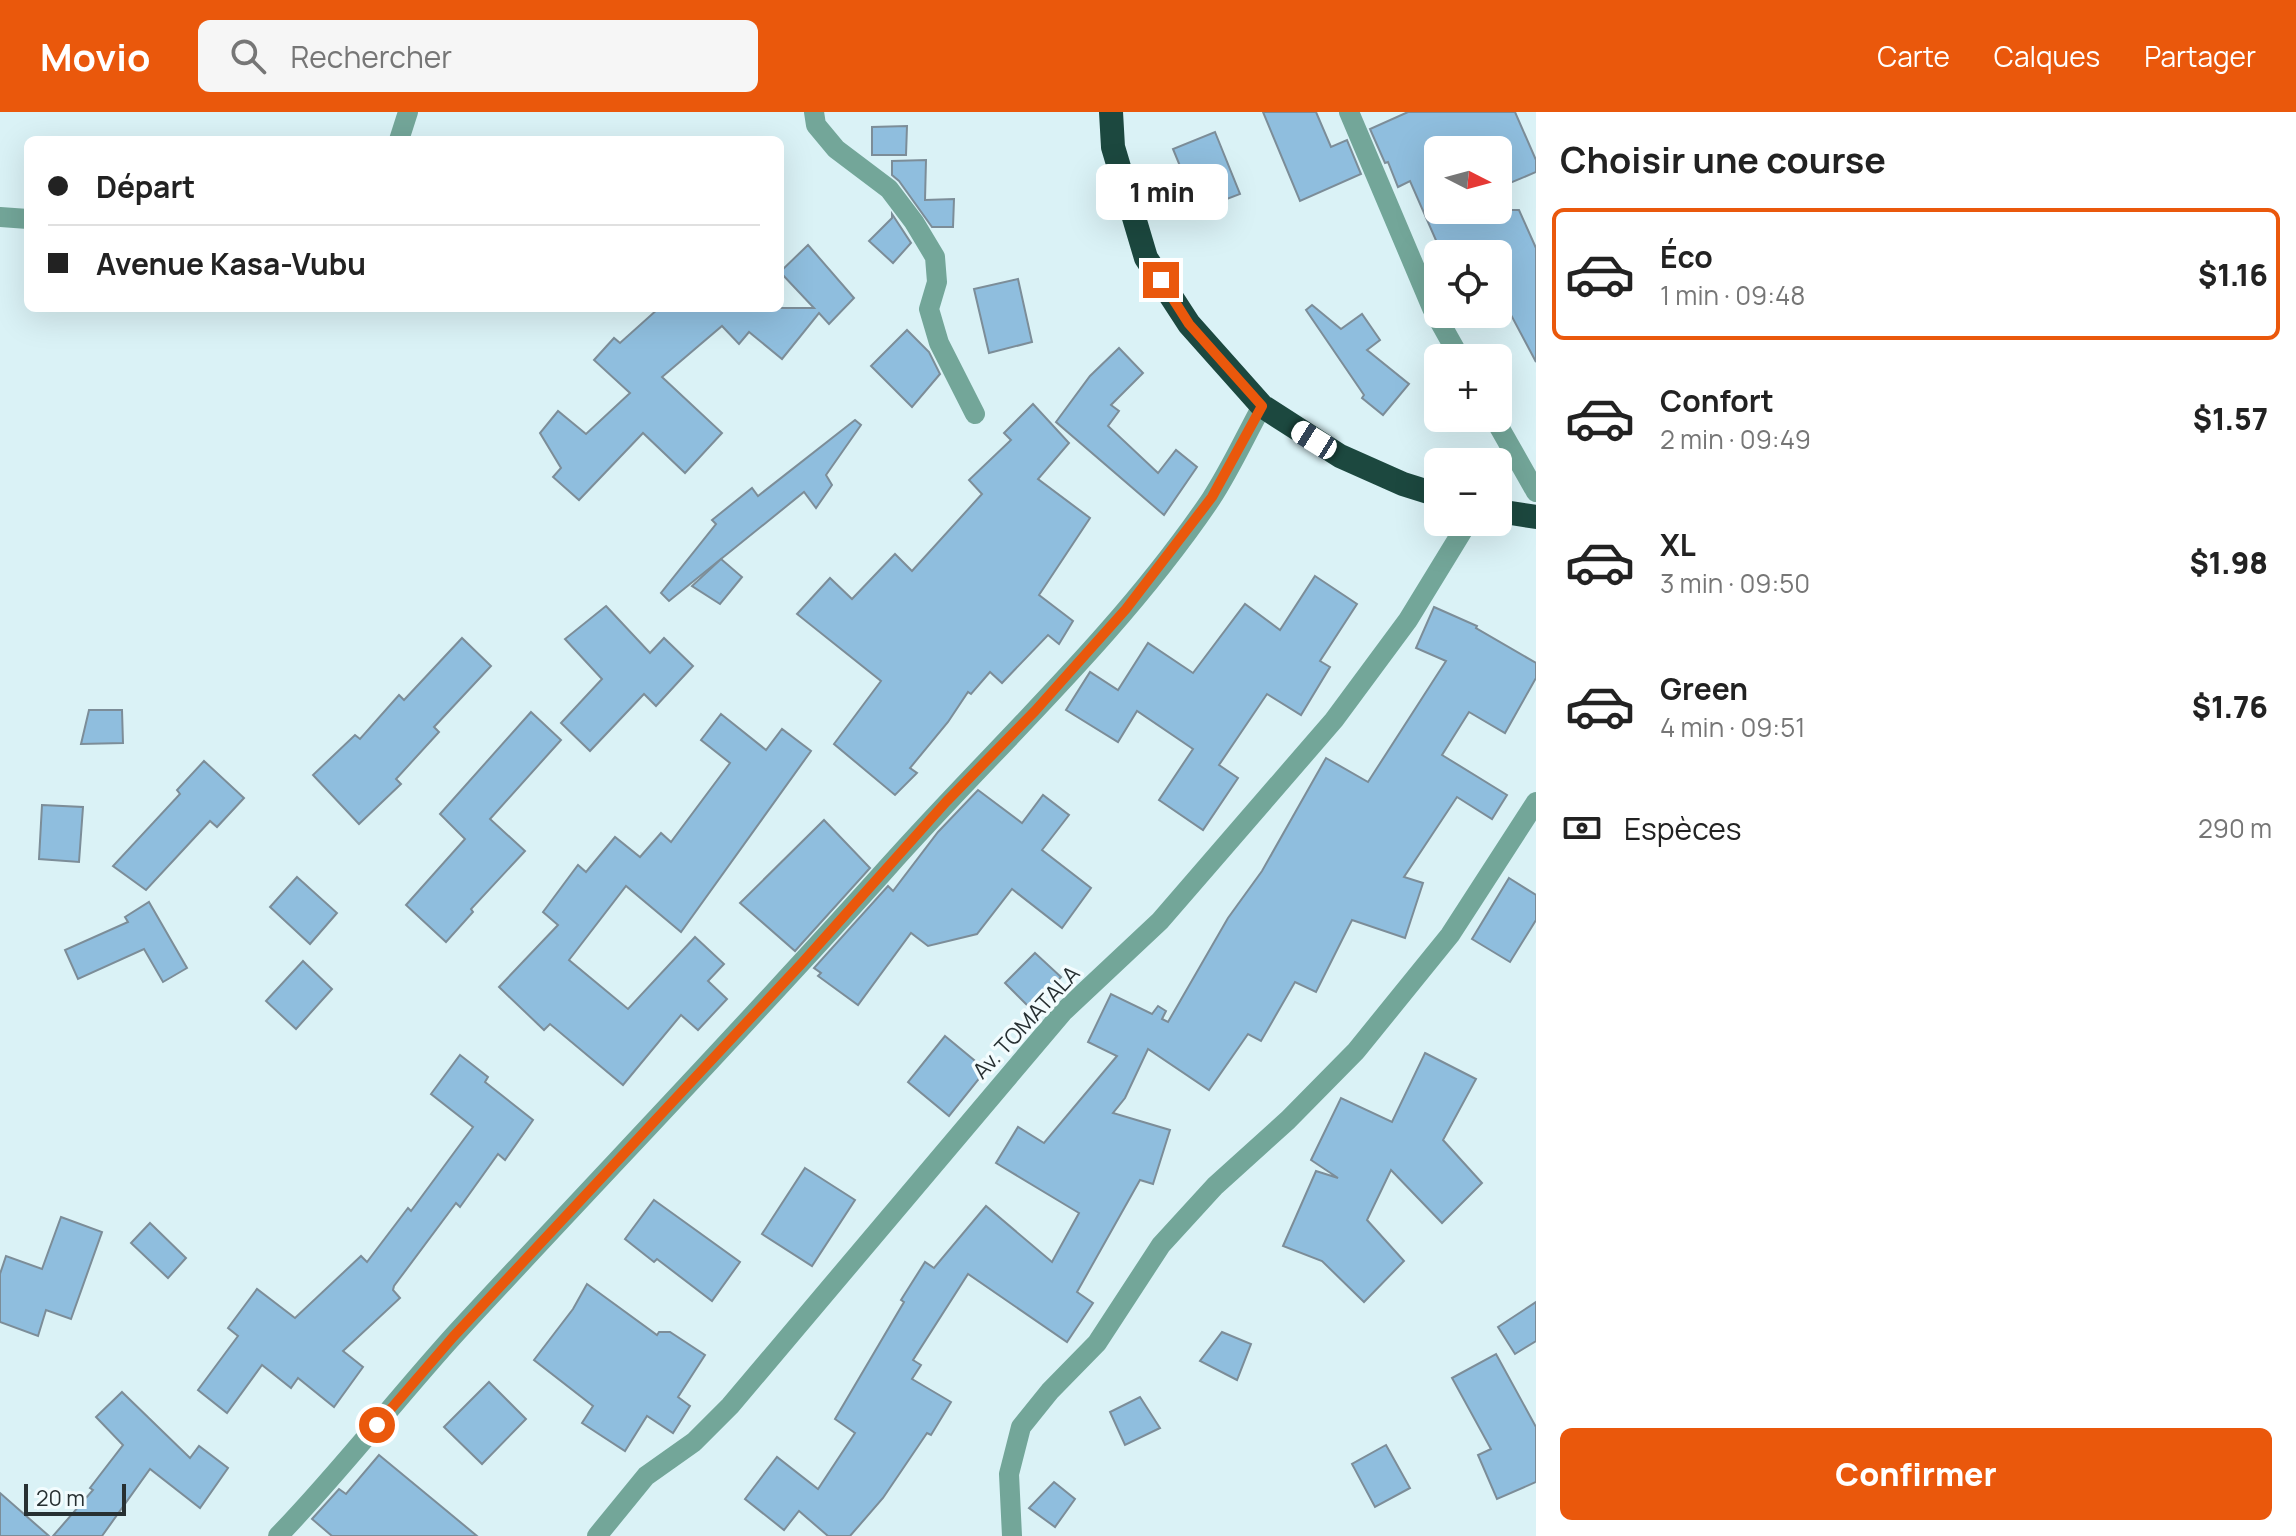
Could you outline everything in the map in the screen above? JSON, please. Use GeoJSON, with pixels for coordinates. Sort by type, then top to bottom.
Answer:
{"type":"FeatureCollection","features":[{"type":"Feature","properties":{"kind":"highway"},"geometry":{"type":"LineString","coordinates":[[1111,112],[1113,147],[1146,258],[1189,324],[1262,406],[1340,456],[1424,491]]}},
{"type":"Feature","properties":{"kind":"highway"},"geometry":{"type":"LineString","coordinates":[[1512,513],[1536,517]]}},
{"type":"Feature","properties":{"kind":"street"},"geometry":{"type":"LineString","coordinates":[[400,136],[408,112]]}},
{"type":"Feature","properties":{"kind":"street"},"geometry":{"type":"LineString","coordinates":[[814,112],[816,125],[836,149],[889,189],[935,257],[937,282],[929,309],[939,343],[975,414]]}},
{"type":"Feature","properties":{"kind":"street"},"geometry":{"type":"LineString","coordinates":[[1349,112],[1432,308],[1452,344]]}},
{"type":"Feature","properties":{"kind":"street"},"geometry":{"type":"LineString","coordinates":[[0,217],[24,219]]}},
{"type":"Feature","properties":{"kind":"street"},"geometry":{"type":"LineString","coordinates":[[278,1536],[321,1492],[453,1337],[803,962],[946,802],[1035,711],[1126,609],[1212,497],[1262,406]]}},
{"type":"Feature","properties":{"kind":"street"},"geometry":{"type":"LineString","coordinates":[[1502,432],[1536,492]]}},
{"type":"Feature","properties":{"kind":"street","name":"Av. TOMATALA"},"geometry":{"type":"LineString","coordinates":[[597,1536],[646,1476],[694,1442],[730,1406],[1063,1012],[1160,921],[1334,720],[1408,620],[1459,536]]}},
{"type":"Feature","properties":{"kind":"street"},"geometry":{"type":"LineString","coordinates":[[1012,1536],[1009,1474],[1021,1427],[1050,1391],[1097,1343],[1161,1245],[1215,1186],[1288,1120],[1356,1051],[1450,935],[1536,802]]}},
{"type":"Feature","properties":{"kind":"building"},"geometry":{"type":"Polygon","coordinates":[[[1263,112],[1316,112],[1331,147],[1347,140],[1361,174],[1300,201],[1263,112]]]}},
{"type":"Feature","properties":{"kind":"building"},"geometry":{"type":"Polygon","coordinates":[[[1408,112],[1515,112],[1536,160],[1536,172],[1512,182],[1512,136],[1424,136],[1424,213],[1410,181],[1398,187],[1370,129],[1408,112]]]}},
{"type":"Feature","properties":{"kind":"building"},"geometry":{"type":"Polygon","coordinates":[[[907,126],[906,155],[872,155],[872,127],[907,126]]]}},
{"type":"Feature","properties":{"kind":"building"},"geometry":{"type":"Polygon","coordinates":[[[1215,132],[1240,194],[1198,210],[1173,149],[1215,132]]]}},
{"type":"Feature","properties":{"kind":"building"},"geometry":{"type":"Polygon","coordinates":[[[926,160],[925,200],[954,199],[953,227],[932,227],[892,175],[892,161],[926,160]]]}},
{"type":"Feature","properties":{"kind":"building"},"geometry":{"type":"Polygon","coordinates":[[[1512,210],[1519,210],[1536,248],[1536,362],[1512,317],[1512,240],[1436,240],[1429,224],[1512,224],[1512,210]]]}},
{"type":"Feature","properties":{"kind":"building"},"geometry":{"type":"Polygon","coordinates":[[[892,214],[911,243],[893,263],[869,241],[892,218],[892,214]]]}},
{"type":"Feature","properties":{"kind":"building"},"geometry":{"type":"Polygon","coordinates":[[[808,245],[854,298],[829,324],[819,313],[782,359],[749,332],[739,344],[722,326],[662,377],[722,433],[685,473],[643,433],[579,500],[553,477],[561,468],[540,433],[558,411],[586,434],[630,393],[594,360],[614,338],[620,343],[655,312],[784,312],[784,308],[814,308],[784,276],[784,268],[808,245]]]}},
{"type":"Feature","properties":{"kind":"building"},"geometry":{"type":"Polygon","coordinates":[[[1018,279],[1032,342],[989,353],[974,289],[1018,279]]]}},
{"type":"Feature","properties":{"kind":"building"},"geometry":{"type":"Polygon","coordinates":[[[1312,305],[1341,329],[1362,314],[1380,340],[1367,350],[1409,384],[1383,415],[1362,398],[1364,395],[1306,310],[1312,305]]]}},
{"type":"Feature","properties":{"kind":"building"},"geometry":{"type":"Polygon","coordinates":[[[907,330],[929,352],[940,374],[912,407],[871,366],[907,330]]]}},
{"type":"Feature","properties":{"kind":"building"},"geometry":{"type":"Polygon","coordinates":[[[1119,348],[1143,373],[1111,405],[1119,411],[1108,426],[1158,473],[1176,450],[1197,467],[1164,515],[1056,422],[1090,376],[1119,348]]]}},
{"type":"Feature","properties":{"kind":"building"},"geometry":{"type":"Polygon","coordinates":[[[1033,404],[1069,443],[1038,479],[1090,518],[1039,595],[1073,621],[1059,644],[1048,635],[1002,683],[990,672],[971,694],[968,692],[910,768],[917,773],[895,795],[834,744],[881,681],[797,614],[830,578],[852,599],[895,554],[912,571],[982,494],[969,480],[1011,440],[1004,433],[1033,404]]]}},
{"type":"Feature","properties":{"kind":"building"},"geometry":{"type":"Polygon","coordinates":[[[855,420],[861,425],[826,475],[832,485],[816,508],[804,492],[669,601],[661,593],[716,524],[712,520],[752,488],[758,496],[855,420]]]}},
{"type":"Feature","properties":{"kind":"building"},"geometry":{"type":"Polygon","coordinates":[[[721,559],[742,577],[720,604],[692,586],[721,559]]]}},
{"type":"Feature","properties":{"kind":"building"},"geometry":{"type":"Polygon","coordinates":[[[1315,576],[1357,604],[1320,661],[1330,667],[1301,715],[1267,694],[1219,765],[1238,778],[1203,830],[1159,800],[1193,749],[1137,711],[1118,742],[1066,710],[1090,672],[1118,690],[1148,643],[1193,673],[1245,604],[1280,630],[1315,576]]]}},
{"type":"Feature","properties":{"kind":"building"},"geometry":{"type":"Polygon","coordinates":[[[606,606],[650,653],[664,638],[693,666],[656,706],[644,694],[590,751],[561,723],[602,679],[565,639],[606,606]]]}},
{"type":"Feature","properties":{"kind":"building"},"geometry":{"type":"Polygon","coordinates":[[[1434,607],[1477,626],[1536,663],[1536,678],[1505,733],[1469,712],[1442,755],[1507,795],[1492,819],[1457,797],[1404,877],[1423,883],[1405,938],[1352,920],[1316,992],[1295,982],[1261,1041],[1248,1034],[1209,1090],[1148,1049],[1125,1098],[1113,1113],[1170,1130],[1153,1184],[1140,1180],[1077,1292],[1093,1303],[1067,1342],[968,1274],[913,1360],[921,1365],[912,1379],[951,1402],[931,1435],[927,1433],[883,1498],[850,1536],[828,1536],[799,1511],[784,1530],[745,1499],[777,1457],[818,1489],[855,1433],[835,1419],[925,1262],[934,1268],[986,1206],[1052,1262],[1079,1213],[996,1163],[1018,1127],[1044,1143],[1117,1056],[1088,1042],[1111,994],[1152,1014],[1158,1006],[1166,1011],[1162,1019],[1168,1022],[1228,918],[1262,871],[1326,758],[1368,782],[1446,661],[1416,648],[1434,607]]]}},
{"type":"Feature","properties":{"kind":"building"},"geometry":{"type":"Polygon","coordinates":[[[462,638],[491,666],[434,727],[439,732],[396,779],[401,784],[359,824],[313,775],[355,735],[360,739],[399,695],[404,700],[462,638]]]}},
{"type":"Feature","properties":{"kind":"building"},"geometry":{"type":"Polygon","coordinates":[[[89,710],[122,710],[123,743],[81,744],[89,710]]]}},
{"type":"Feature","properties":{"kind":"building"},"geometry":{"type":"Polygon","coordinates":[[[531,712],[561,740],[490,819],[525,851],[471,909],[473,912],[446,942],[406,905],[465,839],[440,814],[531,712]]]}},
{"type":"Feature","properties":{"kind":"building"},"geometry":{"type":"Polygon","coordinates":[[[721,714],[766,750],[782,729],[811,751],[681,932],[626,886],[569,960],[628,1009],[695,937],[724,964],[708,981],[727,999],[698,1030],[681,1015],[623,1085],[550,1024],[544,1030],[499,987],[558,925],[543,912],[578,865],[586,872],[615,837],[640,857],[661,833],[671,842],[730,763],[701,740],[721,714]]]}},
{"type":"Feature","properties":{"kind":"building"},"geometry":{"type":"Polygon","coordinates":[[[204,761],[244,798],[217,827],[210,821],[146,890],[113,866],[180,794],[177,790],[204,761]]]}},
{"type":"Feature","properties":{"kind":"building"},"geometry":{"type":"Polygon","coordinates":[[[978,790],[1022,823],[1043,795],[1069,815],[1042,850],[1091,888],[1062,928],[1012,889],[977,934],[928,946],[911,933],[858,1005],[818,976],[821,973],[814,968],[888,886],[893,891],[938,832],[978,790]]]}},
{"type":"Feature","properties":{"kind":"building"},"geometry":{"type":"Polygon","coordinates":[[[42,805],[83,807],[79,862],[39,859],[42,805]]]}},
{"type":"Feature","properties":{"kind":"building"},"geometry":{"type":"Polygon","coordinates":[[[824,820],[870,868],[795,951],[740,903],[824,820]]]}},
{"type":"Feature","properties":{"kind":"building"},"geometry":{"type":"Polygon","coordinates":[[[297,877],[337,913],[310,944],[270,907],[297,877]]]}},
{"type":"Feature","properties":{"kind":"building"},"geometry":{"type":"Polygon","coordinates":[[[1509,878],[1536,895],[1536,920],[1510,962],[1472,939],[1509,878]]]}},
{"type":"Feature","properties":{"kind":"building"},"geometry":{"type":"Polygon","coordinates":[[[149,902],[187,968],[163,982],[144,949],[78,979],[65,950],[128,922],[125,917],[149,902]]]}},
{"type":"Feature","properties":{"kind":"building"},"geometry":{"type":"Polygon","coordinates":[[[1035,953],[1061,977],[1031,1009],[1005,983],[1035,953]]]}},
{"type":"Feature","properties":{"kind":"building"},"geometry":{"type":"Polygon","coordinates":[[[303,961],[332,989],[296,1029],[266,1001],[303,961]]]}},
{"type":"Feature","properties":{"kind":"building"},"geometry":{"type":"Polygon","coordinates":[[[945,1036],[986,1070],[949,1116],[908,1082],[945,1036]]]}},
{"type":"Feature","properties":{"kind":"building"},"geometry":{"type":"Polygon","coordinates":[[[1425,1053],[1476,1079],[1443,1140],[1482,1183],[1442,1223],[1391,1170],[1367,1220],[1404,1261],[1364,1302],[1322,1261],[1283,1246],[1316,1171],[1338,1178],[1311,1160],[1341,1098],[1392,1122],[1425,1053]]]}},
{"type":"Feature","properties":{"kind":"building"},"geometry":{"type":"Polygon","coordinates":[[[460,1055],[488,1077],[485,1082],[533,1120],[505,1160],[498,1154],[460,1207],[456,1203],[394,1286],[393,1290],[400,1298],[343,1351],[363,1367],[334,1407],[298,1378],[291,1388],[262,1365],[227,1413],[198,1390],[238,1336],[228,1328],[257,1289],[295,1318],[361,1256],[367,1262],[408,1208],[411,1211],[473,1127],[431,1094],[460,1055]]]}},
{"type":"Feature","properties":{"kind":"building"},"geometry":{"type":"Polygon","coordinates":[[[805,1168],[855,1200],[812,1266],[762,1234],[805,1168]]]}},
{"type":"Feature","properties":{"kind":"building"},"geometry":{"type":"Polygon","coordinates":[[[654,1200],[740,1262],[712,1301],[625,1239],[654,1200]]]}},
{"type":"Feature","properties":{"kind":"building"},"geometry":{"type":"Polygon","coordinates":[[[61,1217],[102,1232],[71,1319],[46,1310],[38,1336],[0,1322],[0,1274],[6,1256],[42,1269],[61,1217]]]}},
{"type":"Feature","properties":{"kind":"building"},"geometry":{"type":"Polygon","coordinates":[[[150,1223],[186,1258],[168,1278],[131,1243],[150,1223]]]}},
{"type":"Feature","properties":{"kind":"building"},"geometry":{"type":"Polygon","coordinates":[[[587,1284],[657,1335],[659,1332],[670,1332],[705,1355],[678,1397],[690,1406],[673,1433],[647,1416],[625,1451],[582,1423],[593,1406],[534,1360],[573,1309],[587,1284]]]}},
{"type":"Feature","properties":{"kind":"building"},"geometry":{"type":"Polygon","coordinates":[[[1536,1302],[1536,1341],[1515,1354],[1498,1327],[1536,1302]]]}},
{"type":"Feature","properties":{"kind":"building"},"geometry":{"type":"Polygon","coordinates":[[[1222,1332],[1251,1344],[1237,1380],[1200,1361],[1222,1332]]]}},
{"type":"Feature","properties":{"kind":"building"},"geometry":{"type":"Polygon","coordinates":[[[1496,1354],[1536,1427],[1536,1482],[1497,1499],[1478,1455],[1491,1449],[1452,1378],[1496,1354]]]}},
{"type":"Feature","properties":{"kind":"building"},"geometry":{"type":"Polygon","coordinates":[[[489,1382],[526,1419],[482,1464],[444,1427],[489,1382]]]}},
{"type":"Feature","properties":{"kind":"building"},"geometry":{"type":"Polygon","coordinates":[[[122,1392],[190,1458],[199,1446],[228,1468],[200,1508],[150,1469],[102,1536],[53,1536],[93,1490],[90,1488],[123,1445],[96,1417],[122,1392]]]}},
{"type":"Feature","properties":{"kind":"building"},"geometry":{"type":"Polygon","coordinates":[[[1140,1397],[1160,1428],[1125,1445],[1110,1412],[1140,1397]]]}},
{"type":"Feature","properties":{"kind":"building"},"geometry":{"type":"Polygon","coordinates":[[[1386,1445],[1410,1488],[1375,1507],[1352,1464],[1386,1445]]]}},
{"type":"Feature","properties":{"kind":"building"},"geometry":{"type":"Polygon","coordinates":[[[379,1455],[477,1536],[332,1536],[312,1519],[339,1489],[346,1494],[379,1455]]]}},
{"type":"Feature","properties":{"kind":"building"},"geometry":{"type":"Polygon","coordinates":[[[1054,1482],[1075,1499],[1055,1527],[1029,1508],[1054,1482]]]}},
{"type":"Feature","properties":{"kind":"building"},"geometry":{"type":"Polygon","coordinates":[[[0,1493],[49,1536],[0,1536],[0,1493]]]}},
{"type":"Feature","properties":{"kind":"route"},"geometry":{"type":"LineString","coordinates":[[377,1425],[453,1337],[1104,635],[1212,497],[1262,406],[1189,324],[1161,280]]}}]}
